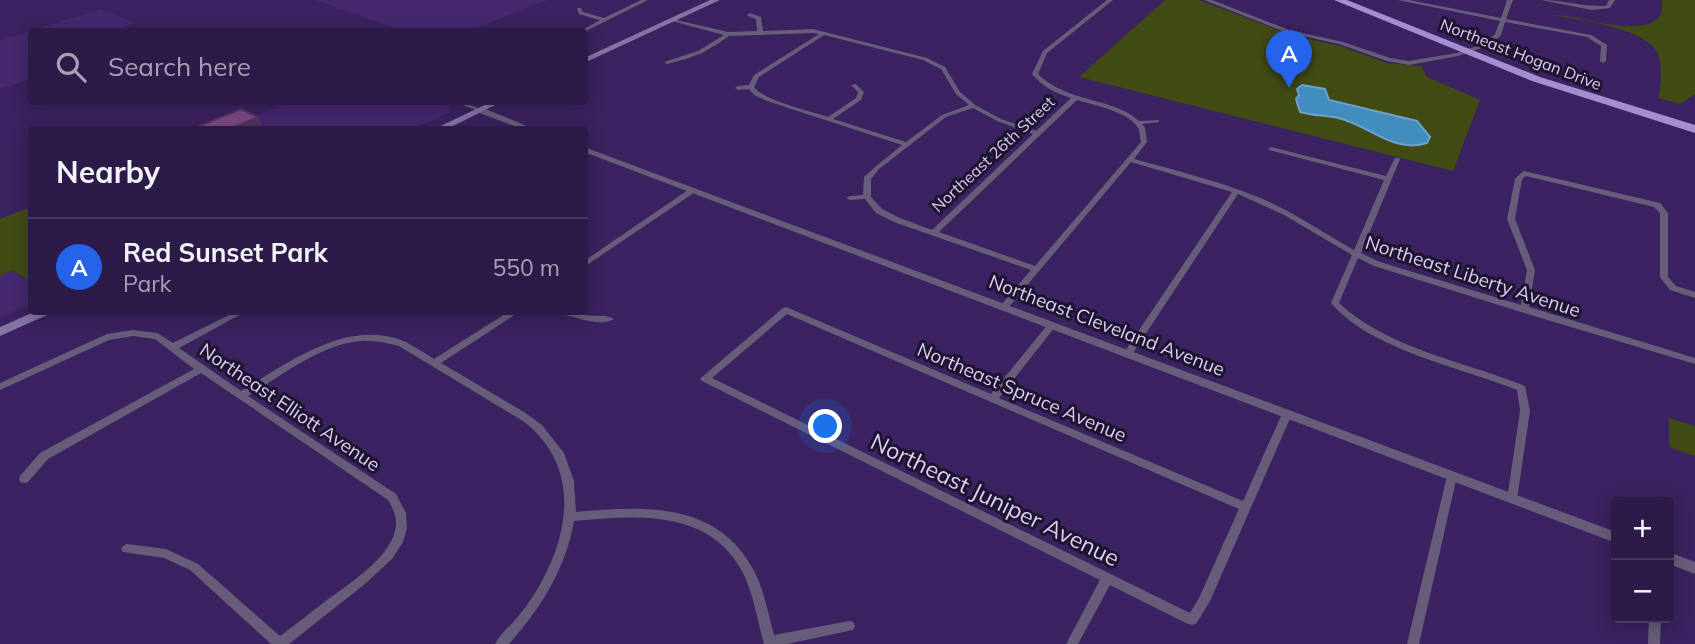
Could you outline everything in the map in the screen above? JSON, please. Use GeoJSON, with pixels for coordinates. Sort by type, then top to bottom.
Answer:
{"type":"FeatureCollection","features":[{"type":"Feature","properties":{"kind":"highway","name":"Northeast Hogan Drive"},"geometry":{"type":"LineString","coordinates":[[1339,0],[1566,90],[1695,129]]}},
{"type":"Feature","properties":{"kind":"main road"},"geometry":{"type":"LineString","coordinates":[[588,59],[712,1]]}},
{"type":"Feature","properties":{"kind":"main road"},"geometry":{"type":"LineString","coordinates":[[445,126],[491,105]]}},
{"type":"Feature","properties":{"kind":"main road"},"geometry":{"type":"LineString","coordinates":[[0,332],[37,315]]}},
{"type":"Feature","properties":{"kind":"street"},"geometry":{"type":"LineString","coordinates":[[587,28],[645,0]]}},
{"type":"Feature","properties":{"kind":"street"},"geometry":{"type":"LineString","coordinates":[[1004,307],[1144,142],[1145,133],[1138,122],[1120,111],[1075,98],[1041,82],[1035,75],[1045,52],[1110,0]]}},
{"type":"Feature","properties":{"kind":"street"},"geometry":{"type":"LineString","coordinates":[[1207,0],[1287,31],[1341,43],[1395,62],[1425,62],[1467,52],[1492,41],[1498,35],[1510,0]]}},
{"type":"Feature","properties":{"kind":"street"},"geometry":{"type":"LineString","coordinates":[[1401,0],[1597,39],[1604,45],[1603,61]]}},
{"type":"Feature","properties":{"kind":"street"},"geometry":{"type":"LineString","coordinates":[[1544,0],[1592,8],[1608,7],[1612,0]]}},
{"type":"Feature","properties":{"kind":"street"},"geometry":{"type":"LineString","coordinates":[[579,9],[581,13],[602,19]]}},
{"type":"Feature","properties":{"kind":"street"},"geometry":{"type":"LineString","coordinates":[[750,15],[759,18],[760,33]]}},
{"type":"Feature","properties":{"kind":"street"},"geometry":{"type":"LineString","coordinates":[[674,20],[728,34],[800,30],[824,33],[932,61],[943,68],[958,93],[973,106],[999,120],[1038,134]]}},
{"type":"Feature","properties":{"kind":"street"},"geometry":{"type":"LineString","coordinates":[[751,87],[756,76],[824,33]]}},
{"type":"Feature","properties":{"kind":"street"},"geometry":{"type":"LineString","coordinates":[[667,62],[684,59],[728,34]]}},
{"type":"Feature","properties":{"kind":"street"},"geometry":{"type":"LineString","coordinates":[[829,119],[859,99],[861,92],[854,85]]}},
{"type":"Feature","properties":{"kind":"street"},"geometry":{"type":"LineString","coordinates":[[738,88],[751,87]]}},
{"type":"Feature","properties":{"kind":"street"},"geometry":{"type":"LineString","coordinates":[[751,87],[756,94],[769,100],[907,145]]}},
{"type":"Feature","properties":{"kind":"street","name":"Northeast 26th Street"},"geometry":{"type":"LineString","coordinates":[[933,233],[1075,98]]}},
{"type":"Feature","properties":{"kind":"street"},"geometry":{"type":"LineString","coordinates":[[466,105],[522,126]]}},
{"type":"Feature","properties":{"kind":"street"},"geometry":{"type":"LineString","coordinates":[[973,106],[944,117],[871,174],[865,185],[867,197],[886,215],[1037,270]]}},
{"type":"Feature","properties":{"kind":"street"},"geometry":{"type":"LineString","coordinates":[[1138,122],[1157,121]]}},
{"type":"Feature","properties":{"kind":"street"},"geometry":{"type":"LineString","coordinates":[[1271,149],[1389,179]]}},
{"type":"Feature","properties":{"kind":"street","name":"Northeast Cleveland Avenue"},"geometry":{"type":"LineString","coordinates":[[588,150],[1611,536]]}},
{"type":"Feature","properties":{"kind":"street"},"geometry":{"type":"LineString","coordinates":[[1397,159],[1335,303],[1343,313],[1374,334],[1493,375],[1522,388],[1525,411],[1512,499]]}},
{"type":"Feature","properties":{"kind":"street","name":"Northeast Liberty Avenue"},"geometry":{"type":"LineString","coordinates":[[1131,160],[1236,191],[1289,215],[1356,255],[1405,274],[1695,361]]}},
{"type":"Feature","properties":{"kind":"street"},"geometry":{"type":"LineString","coordinates":[[1524,310],[1531,270],[1511,219],[1519,179],[1524,173],[1657,205],[1664,213],[1664,277],[1672,288],[1695,295]]}},
{"type":"Feature","properties":{"kind":"street"},"geometry":{"type":"LineString","coordinates":[[588,262],[694,190]]}},
{"type":"Feature","properties":{"kind":"street"},"geometry":{"type":"LineString","coordinates":[[1128,354],[1236,191]]}},
{"type":"Feature","properties":{"kind":"street"},"geometry":{"type":"LineString","coordinates":[[850,198],[867,197]]}},
{"type":"Feature","properties":{"kind":"street","name":"Northeast Juniper Avenue"},"geometry":{"type":"LineString","coordinates":[[786,310],[705,379],[1192,620],[1204,601],[1245,507]]}},
{"type":"Feature","properties":{"kind":"street","name":"Northeast Spruce Avenue"},"geometry":{"type":"LineString","coordinates":[[786,310],[1245,507]]}},
{"type":"Feature","properties":{"kind":"street"},"geometry":{"type":"LineString","coordinates":[[173,347],[236,315]]}},
{"type":"Feature","properties":{"kind":"street"},"geometry":{"type":"LineString","coordinates":[[434,363],[508,315]]}},
{"type":"Feature","properties":{"kind":"street"},"geometry":{"type":"LineString","coordinates":[[576,315],[610,319]]}},
{"type":"Feature","properties":{"kind":"street"},"geometry":{"type":"LineString","coordinates":[[993,399],[1052,325]]}},
{"type":"Feature","properties":{"kind":"street","name":"Northeast Elliott Avenue"},"geometry":{"type":"LineString","coordinates":[[0,387],[107,337],[147,334],[173,347],[201,369],[391,497],[399,506],[402,530],[388,557],[279,644]]}},
{"type":"Feature","properties":{"kind":"street"},"geometry":{"type":"LineString","coordinates":[[242,395],[318,351],[364,337],[391,340],[529,420],[546,436],[564,466],[570,490],[569,517],[560,559],[534,607],[500,644]]}},
{"type":"Feature","properties":{"kind":"street"},"geometry":{"type":"LineString","coordinates":[[24,479],[44,456],[201,369]]}},
{"type":"Feature","properties":{"kind":"street"},"geometry":{"type":"LineString","coordinates":[[1245,507],[1287,414]]}},
{"type":"Feature","properties":{"kind":"street"},"geometry":{"type":"LineString","coordinates":[[1413,644],[1452,476]]}},
{"type":"Feature","properties":{"kind":"street"},"geometry":{"type":"LineString","coordinates":[[569,517],[659,512],[706,527],[731,546],[748,571],[769,643],[849,626]]}},
{"type":"Feature","properties":{"kind":"street"},"geometry":{"type":"LineString","coordinates":[[127,549],[166,554],[194,567],[279,644]]}},
{"type":"Feature","properties":{"kind":"street"},"geometry":{"type":"LineString","coordinates":[[1674,560],[1695,568]]}},
{"type":"Feature","properties":{"kind":"street"},"geometry":{"type":"LineString","coordinates":[[1072,644],[1107,579]]}},
{"type":"Feature","properties":{"kind":"street"},"geometry":{"type":"LineString","coordinates":[[1654,644],[1655,623]]}},
{"type":"Feature","properties":{"kind":"shaded area"},"geometry":{"type":"Polygon","coordinates":[[[315,0],[548,0],[476,28],[395,28],[315,0]]]}},
{"type":"Feature","properties":{"kind":"shaded area"},"geometry":{"type":"Polygon","coordinates":[[[101,9],[136,23],[123,27],[125,28],[39,28],[101,9]]]}},
{"type":"Feature","properties":{"kind":"shaded area"},"geometry":{"type":"Polygon","coordinates":[[[28,31],[28,80],[0,89],[0,40],[28,31]]]}},
{"type":"Feature","properties":{"kind":"shaded area"},"geometry":{"type":"Polygon","coordinates":[[[283,105],[444,105],[452,108],[451,112],[420,126],[229,126],[283,105]]]}},
{"type":"Feature","properties":{"kind":"shaded area"},"geometry":{"type":"Polygon","coordinates":[[[13,270],[28,280],[28,304],[0,318],[0,276],[13,270]]]}},
{"type":"Feature","properties":{"kind":"green space"},"geometry":{"type":"Polygon","coordinates":[[[1165,0],[1199,0],[1294,36],[1340,46],[1387,63],[1421,66],[1427,77],[1480,100],[1453,171],[1079,77],[1165,0]]]}},
{"type":"Feature","properties":{"kind":"green space"},"geometry":{"type":"Polygon","coordinates":[[[1662,0],[1695,0],[1695,94],[1680,104],[1659,98],[1660,65],[1658,54],[1652,45],[1610,26],[1551,15],[1562,16],[1619,26],[1645,25],[1660,16],[1662,0]]]}},
{"type":"Feature","properties":{"kind":"green space"},"geometry":{"type":"Polygon","coordinates":[[[28,208],[28,280],[13,270],[0,276],[0,219],[28,208]]]}},
{"type":"Feature","properties":{"kind":"green space"},"geometry":{"type":"Polygon","coordinates":[[[1669,418],[1695,426],[1695,456],[1669,447],[1669,418]]]}},
{"type":"Feature","properties":{"kind":"water"},"geometry":{"type":"Polygon","coordinates":[[[1302,85],[1325,89],[1329,100],[1417,121],[1430,137],[1427,143],[1404,145],[1349,122],[1300,112],[1296,99],[1299,95],[1297,89],[1302,85]]]}},
{"type":"Feature","properties":{"kind":"building"},"geometry":{"type":"Polygon","coordinates":[[[241,109],[258,117],[237,126],[199,126],[241,109]]]}},
{"type":"Feature","properties":{"kind":"place","name":"Red Sunset Park"},"geometry":{"type":"Point","coordinates":[1289,88]}}]}
